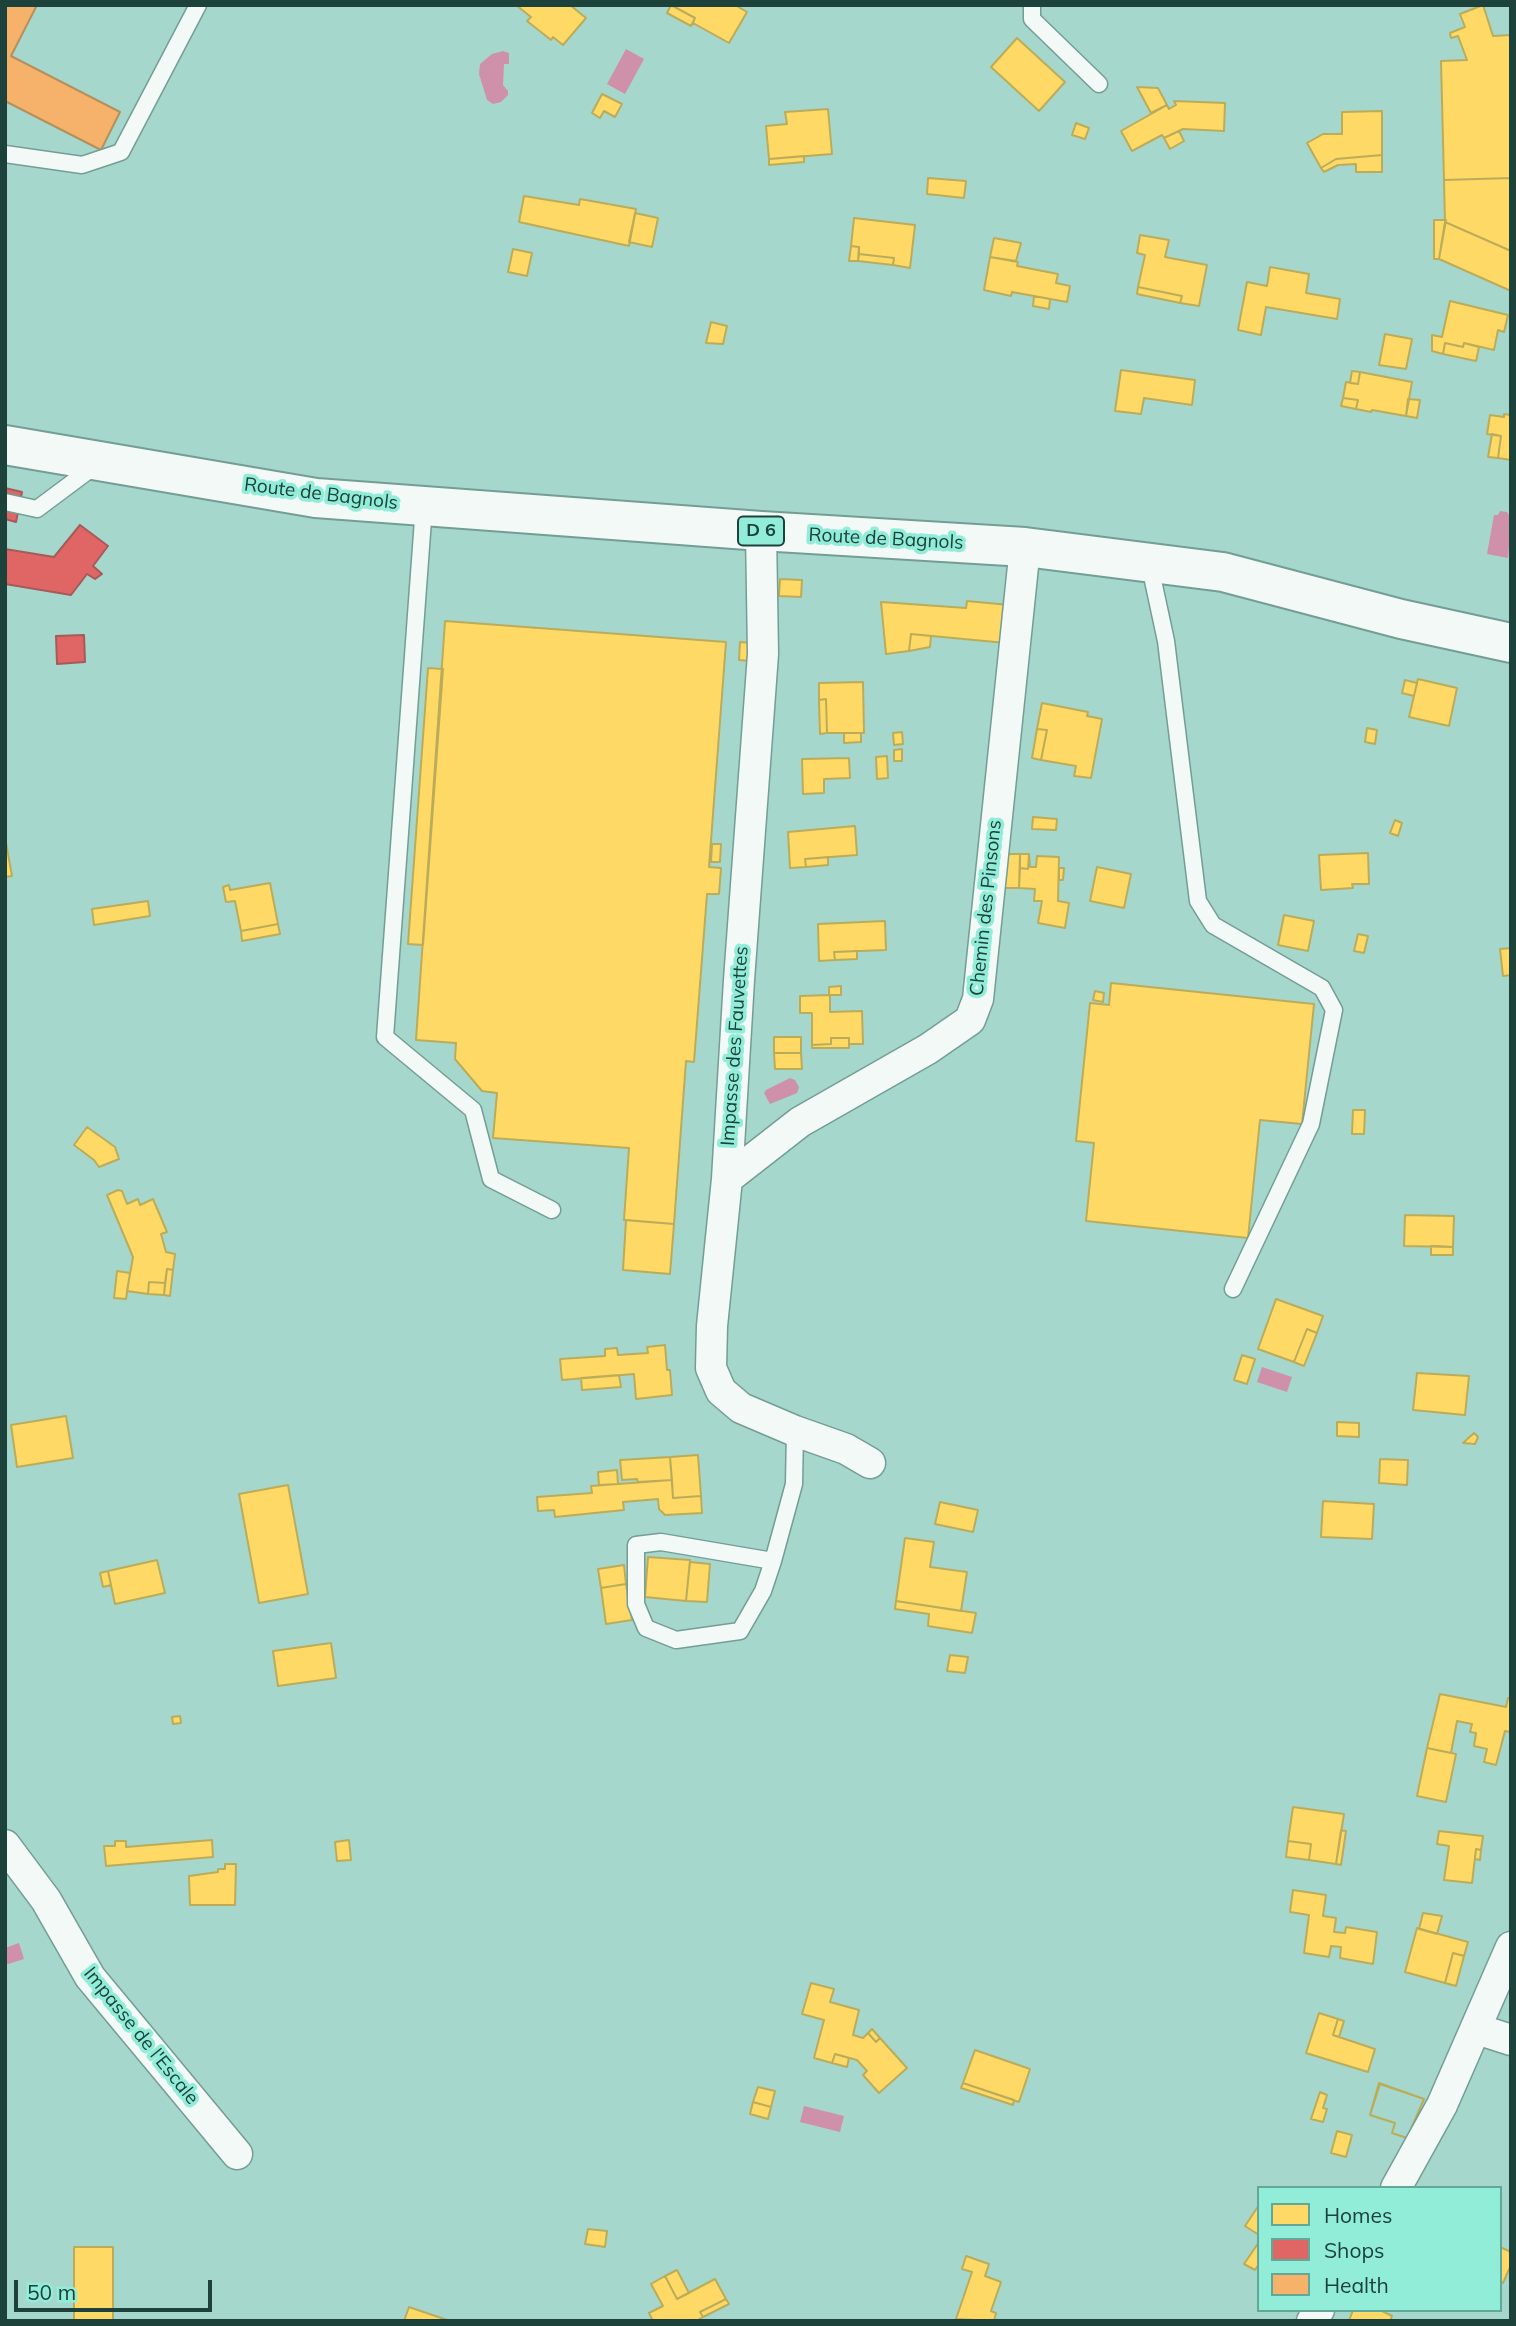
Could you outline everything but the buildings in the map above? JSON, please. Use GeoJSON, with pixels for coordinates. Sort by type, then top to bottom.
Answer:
{"type":"FeatureCollection","features":[{"type":"Feature","properties":{"kind":"main road","name":"Route de Bagnols"},"geometry":{"type":"LineString","coordinates":[[5,445],[316,498],[761,531],[1025,547],[1149,562],[1223,572],[1401,619],[1511,643]]}},
{"type":"Feature","properties":{"kind":"street","name":"Impasse des Fauvettes"},"geometry":{"type":"LineString","coordinates":[[761,531],[763,654],[738,980],[727,1179],[712,1326],[711,1368],[720,1391],[741,1408],[846,1449],[870,1464]]}},
{"type":"Feature","properties":{"kind":"street","name":"Chemin des Pinsons"},"geometry":{"type":"LineString","coordinates":[[727,1179],[800,1122],[928,1049],[971,1020],[978,999],[1025,547]]}},
{"type":"Feature","properties":{"kind":"street","name":"Impasse de l'Escale"},"geometry":{"type":"LineString","coordinates":[[5,1845],[46,1900],[90,1977],[237,2154]]}},
{"type":"Feature","properties":{"kind":"street"},"geometry":{"type":"LineString","coordinates":[[1397,2186],[1442,2105],[1511,1947]]}},
{"type":"Feature","properties":{"kind":"street"},"geometry":{"type":"LineString","coordinates":[[1477,2029],[1511,2040]]}},
{"type":"Feature","properties":{"kind":"lane"},"geometry":{"type":"LineString","coordinates":[[5,154],[82,165],[121,152],[198,5]]}},
{"type":"Feature","properties":{"kind":"lane"},"geometry":{"type":"LineString","coordinates":[[1032,5],[1032,19],[1099,84]]}},
{"type":"Feature","properties":{"kind":"lane"},"geometry":{"type":"LineString","coordinates":[[5,502],[37,509],[103,461]]}},
{"type":"Feature","properties":{"kind":"lane"},"geometry":{"type":"LineString","coordinates":[[424,506],[385,1037],[473,1110],[491,1179],[552,1210]]}},
{"type":"Feature","properties":{"kind":"lane"},"geometry":{"type":"LineString","coordinates":[[1149,562],[1166,641],[1198,901],[1213,925],[1322,988],[1334,1010],[1311,1124],[1233,1289]]}},
{"type":"Feature","properties":{"kind":"lane"},"geometry":{"type":"LineString","coordinates":[[773,1561],[660,1542],[636,1545],[636,1604],[646,1628],[676,1640],[740,1632],[763,1591],[773,1561],[794,1484],[795,1431]]}},
{"type":"Feature","properties":{"kind":"shaded area"},"geometry":{"type":"Polygon","coordinates":[[[626,49],[644,59],[625,94],[607,84],[626,49]]]}},
{"type":"Feature","properties":{"kind":"shaded area"},"geometry":{"type":"Polygon","coordinates":[[[503,51],[509,53],[509,64],[504,64],[503,85],[508,95],[501,102],[493,104],[487,100],[479,74],[480,64],[492,54],[503,51]]]}},
{"type":"Feature","properties":{"kind":"shaded area"},"geometry":{"type":"Polygon","coordinates":[[[1500,511],[1507,512],[1511,518],[1508,558],[1487,554],[1494,515],[1498,515],[1500,511]]]}},
{"type":"Feature","properties":{"kind":"shaded area"},"geometry":{"type":"Polygon","coordinates":[[[790,1078],[795,1080],[799,1087],[797,1093],[770,1104],[764,1093],[766,1090],[790,1078]]]}},
{"type":"Feature","properties":{"kind":"shaded area"},"geometry":{"type":"Polygon","coordinates":[[[1262,1367],[1292,1377],[1287,1392],[1257,1382],[1262,1367]]]}},
{"type":"Feature","properties":{"kind":"shaded area"},"geometry":{"type":"Polygon","coordinates":[[[19,1943],[24,1959],[5,1965],[5,1948],[19,1943]]]}},
{"type":"Feature","properties":{"kind":"shaded area"},"geometry":{"type":"Polygon","coordinates":[[[804,2106],[844,2116],[840,2132],[800,2122],[804,2106]]]}}]}
